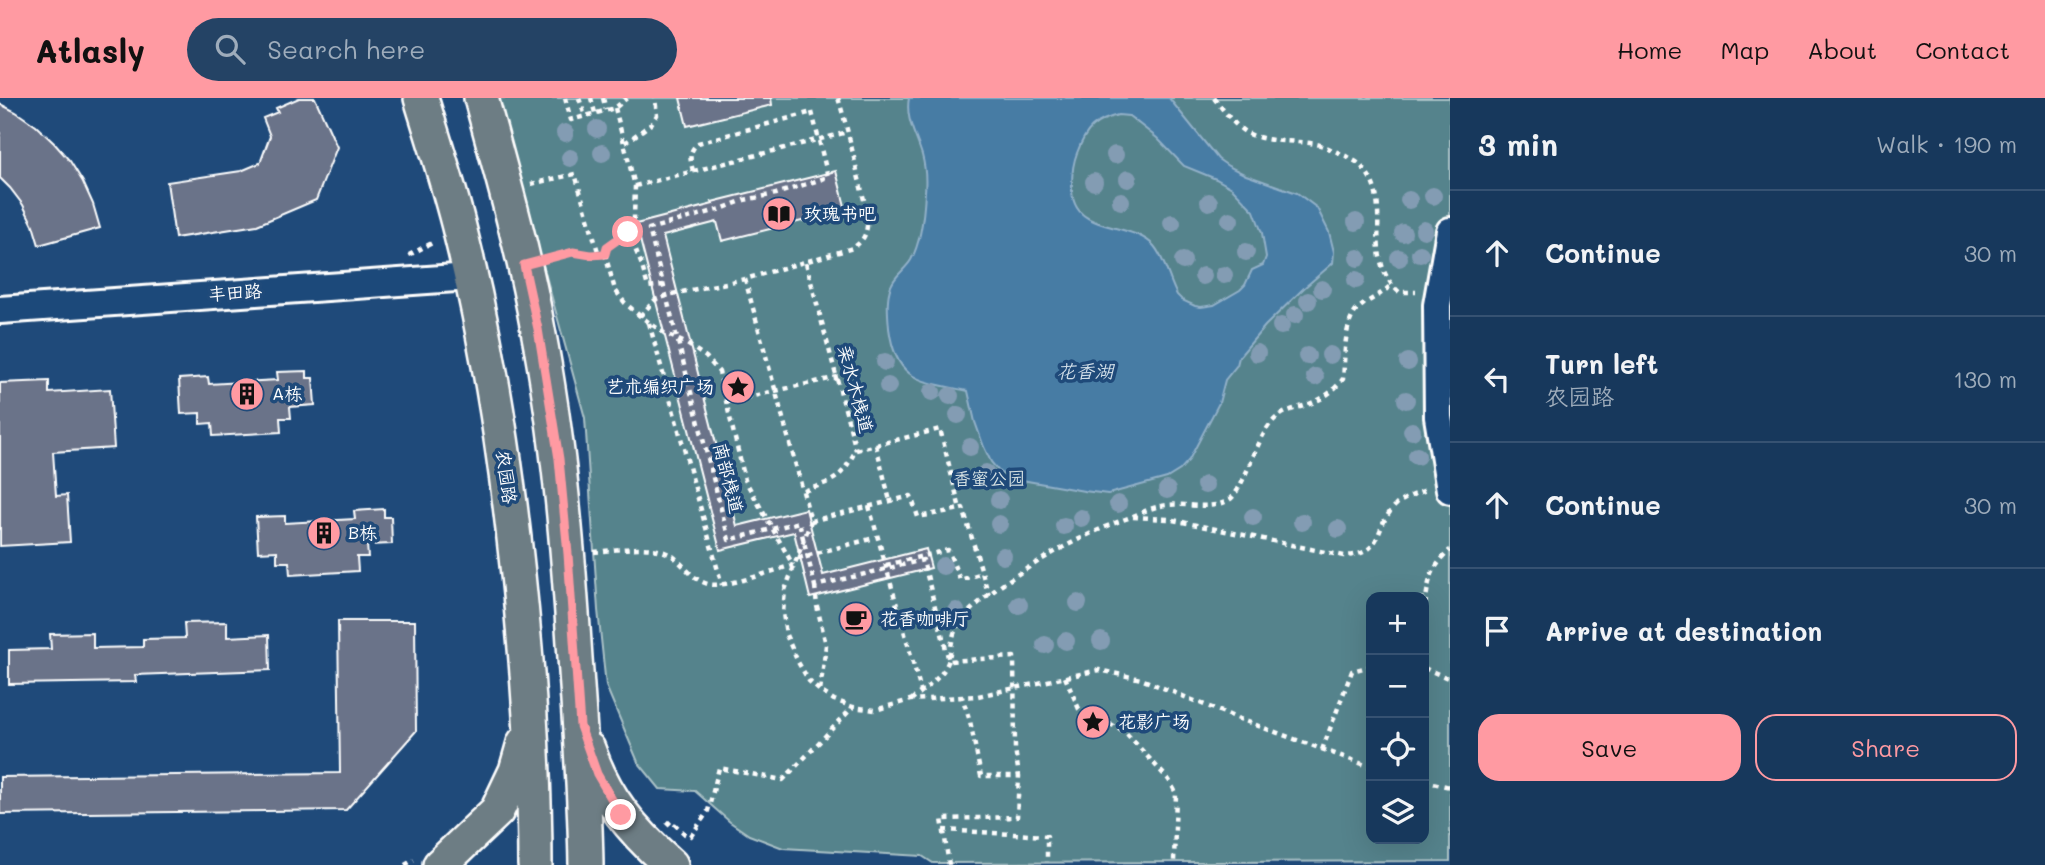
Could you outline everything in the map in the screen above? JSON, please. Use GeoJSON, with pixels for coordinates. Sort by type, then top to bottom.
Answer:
{"type":"FeatureCollection","features":[{"type":"Feature","properties":{"kind":"main road","name":"农园路"},"geometry":{"type":"LineString","coordinates":[[421,98],[450,191],[484,337],[506,472],[531,720],[535,865]]}},
{"type":"Feature","properties":{"kind":"main road"},"geometry":{"type":"LineString","coordinates":[[481,98],[538,329],[559,459],[580,726],[586,865]]}},
{"type":"Feature","properties":{"kind":"main road"},"geometry":{"type":"LineString","coordinates":[[440,865],[498,811],[516,771],[531,720]]}},
{"type":"Feature","properties":{"kind":"main road"},"geometry":{"type":"LineString","coordinates":[[580,726],[597,774],[621,815],[659,854]]}},
{"type":"Feature","properties":{"kind":"street"},"geometry":{"type":"LineString","coordinates":[[1449,486],[1438,417],[1437,305],[1450,230]]}},
{"type":"Feature","properties":{"kind":"street","name":"丰田路"},"geometry":{"type":"LineString","coordinates":[[0,310],[470,277]]}},
{"type":"Feature","properties":{"kind":"path"},"geometry":{"type":"LineString","coordinates":[[565,98],[571,120],[615,108],[627,98]]}},
{"type":"Feature","properties":{"kind":"path"},"geometry":{"type":"LineString","coordinates":[[579,98],[585,116]]}},
{"type":"Feature","properties":{"kind":"path"},"geometry":{"type":"LineString","coordinates":[[591,98],[595,113]]}},
{"type":"Feature","properties":{"kind":"path"},"geometry":{"type":"LineString","coordinates":[[603,98],[606,110]]}},
{"type":"Feature","properties":{"kind":"path"},"geometry":{"type":"LineString","coordinates":[[625,143],[651,124],[657,115],[655,98]]}},
{"type":"Feature","properties":{"kind":"path"},"geometry":{"type":"LineString","coordinates":[[640,316],[655,300],[672,294],[806,263],[853,248],[864,238],[867,227],[866,211],[838,98]]}},
{"type":"Feature","properties":{"kind":"path"},"geometry":{"type":"LineString","coordinates":[[910,700],[947,665],[956,630],[976,606],[1007,581],[1107,524],[1158,506],[1174,503],[1214,505],[1230,500],[1238,490],[1250,460],[1271,422],[1284,411],[1314,403],[1339,385],[1343,379],[1350,320],[1359,307],[1377,298],[1391,285],[1379,258],[1377,197],[1372,179],[1358,162],[1327,147],[1258,137],[1244,132],[1214,98]]}},
{"type":"Feature","properties":{"kind":"path"},"geometry":{"type":"LineString","coordinates":[[602,254],[607,247],[628,232],[634,218],[635,186],[615,108]]}},
{"type":"Feature","properties":{"kind":"path","name":"南部栈道"},"geometry":{"type":"LineString","coordinates":[[693,171],[690,156],[692,148],[698,143],[812,112],[828,177],[649,229],[729,540],[799,522],[815,586]]}},
{"type":"Feature","properties":{"kind":"path"},"geometry":{"type":"LineString","coordinates":[[635,186],[848,132]]}},
{"type":"Feature","properties":{"kind":"path"},"geometry":{"type":"LineString","coordinates":[[506,191],[575,174],[615,290],[640,316],[706,357],[719,372],[745,480],[793,565]]}},
{"type":"Feature","properties":{"kind":"path"},"geometry":{"type":"LineString","coordinates":[[404,258],[432,243],[430,230]]}},
{"type":"Feature","properties":{"kind":"path"},"geometry":{"type":"LineString","coordinates":[[628,232],[648,287],[664,285]]}},
{"type":"Feature","properties":{"kind":"path"},"geometry":{"type":"LineString","coordinates":[[524,265],[573,252],[602,254]]}},
{"type":"Feature","properties":{"kind":"path","name":"亲水木栈道"},"geometry":{"type":"LineString","coordinates":[[806,263],[856,450],[940,429],[960,509]]}},
{"type":"Feature","properties":{"kind":"path"},"geometry":{"type":"LineString","coordinates":[[745,279],[811,521],[785,590],[783,613],[786,635],[803,672],[820,691],[853,707],[875,710],[910,700],[978,696],[1099,670],[1141,679],[1366,765]]}},
{"type":"Feature","properties":{"kind":"path"},"geometry":{"type":"LineString","coordinates":[[649,323],[722,584]]}},
{"type":"Feature","properties":{"kind":"path"},"geometry":{"type":"LineString","coordinates":[[726,402],[838,377]]}},
{"type":"Feature","properties":{"kind":"path"},"geometry":{"type":"LineString","coordinates":[[876,445],[890,501]]}},
{"type":"Feature","properties":{"kind":"path"},"geometry":{"type":"LineString","coordinates":[[804,491],[843,474],[856,450]]}},
{"type":"Feature","properties":{"kind":"path"},"geometry":{"type":"LineString","coordinates":[[1129,517],[1168,519],[1344,556],[1359,555],[1369,551],[1395,506],[1410,496],[1449,486]]}},
{"type":"Feature","properties":{"kind":"path"},"geometry":{"type":"LineString","coordinates":[[811,521],[911,496],[918,517],[963,508],[989,596]]}},
{"type":"Feature","properties":{"kind":"path"},"geometry":{"type":"LineString","coordinates":[[869,506],[921,691]]}},
{"type":"Feature","properties":{"kind":"path"},"geometry":{"type":"LineString","coordinates":[[798,558],[878,537]]}},
{"type":"Feature","properties":{"kind":"path"},"geometry":{"type":"LineString","coordinates":[[568,554],[658,550],[674,557],[690,573],[708,584],[722,584],[793,565]]}},
{"type":"Feature","properties":{"kind":"path"},"geometry":{"type":"LineString","coordinates":[[886,565],[948,550],[960,580],[982,573]]}},
{"type":"Feature","properties":{"kind":"path"},"geometry":{"type":"LineString","coordinates":[[1427,592],[1429,578],[1437,562],[1450,550]]}},
{"type":"Feature","properties":{"kind":"path"},"geometry":{"type":"LineString","coordinates":[[820,691],[826,645],[815,586],[923,560],[949,661],[1014,657],[1017,817],[942,819],[949,865]]}},
{"type":"Feature","properties":{"kind":"path"},"geometry":{"type":"LineString","coordinates":[[1322,750],[1352,671],[1366,667]]}},
{"type":"Feature","properties":{"kind":"path"},"geometry":{"type":"LineString","coordinates":[[1429,670],[1450,679]]}},
{"type":"Feature","properties":{"kind":"path"},"geometry":{"type":"LineString","coordinates":[[1065,677],[1079,709],[1088,718],[1109,723],[1127,734],[1169,780],[1176,793],[1174,862]]}},
{"type":"Feature","properties":{"kind":"path"},"geometry":{"type":"LineString","coordinates":[[962,697],[970,721],[981,776],[1018,776]]}},
{"type":"Feature","properties":{"kind":"path"},"geometry":{"type":"LineString","coordinates":[[659,854],[671,821],[691,836],[708,811],[719,768],[783,780],[853,707]]}},
{"type":"Feature","properties":{"kind":"path"},"geometry":{"type":"LineString","coordinates":[[1429,782],[1450,787]]}},
{"type":"Feature","properties":{"kind":"path"},"geometry":{"type":"LineString","coordinates":[[943,830],[1047,836],[1047,862]]}},
{"type":"Feature","properties":{"kind":"green space","name":"香蜜公园"},"geometry":{"type":"Polygon","coordinates":[[[497,98],[1450,98],[1450,861],[933,863],[922,856],[783,848],[749,835],[695,791],[660,789],[638,762],[606,686],[585,418],[497,98]]]}},
{"type":"Feature","properties":{"kind":"water","name":"花香湖"},"geometry":{"type":"Polygon","coordinates":[[[909,98],[1169,98],[1218,159],[1246,175],[1297,193],[1317,208],[1329,232],[1334,252],[1333,263],[1265,326],[1239,357],[1237,365],[1225,380],[1219,403],[1189,460],[1180,470],[1167,478],[1108,494],[1016,479],[1000,473],[984,447],[968,391],[925,381],[905,369],[898,360],[889,328],[888,296],[893,282],[911,260],[917,245],[923,218],[925,183],[923,159],[908,106],[909,98]],[[1129,116],[1110,117],[1097,123],[1088,132],[1080,145],[1074,164],[1074,200],[1080,212],[1090,219],[1130,232],[1154,246],[1177,295],[1182,300],[1201,307],[1214,305],[1240,290],[1252,270],[1263,265],[1266,257],[1262,233],[1254,211],[1232,188],[1184,166],[1157,138],[1129,116]]]}},
{"type":"Feature","properties":{"kind":"building"},"geometry":{"type":"Polygon","coordinates":[[[299,98],[315,98],[337,147],[316,200],[257,225],[175,238],[167,182],[241,171],[260,163],[270,136],[263,118],[278,112],[276,108],[299,98]]]}},
{"type":"Feature","properties":{"kind":"building"},"geometry":{"type":"Polygon","coordinates":[[[680,98],[771,98],[772,105],[687,126],[680,98]]]}},
{"type":"Feature","properties":{"kind":"building"},"geometry":{"type":"Polygon","coordinates":[[[0,104],[36,126],[70,161],[93,204],[100,228],[39,245],[23,205],[0,178],[0,104]]]}},
{"type":"Feature","properties":{"kind":"building"},"geometry":{"type":"Polygon","coordinates":[[[836,171],[846,210],[722,241],[717,222],[663,236],[737,526],[806,509],[823,575],[926,549],[931,568],[810,598],[794,532],[720,550],[636,224],[836,171]]]}},
{"type":"Feature","properties":{"kind":"building","name":"A栋"},"geometry":{"type":"Polygon","coordinates":[[[307,371],[307,378],[313,378],[315,405],[290,407],[291,418],[280,418],[281,432],[213,436],[212,423],[200,424],[200,413],[181,414],[179,379],[208,377],[209,384],[278,380],[277,372],[307,371]]]}},
{"type":"Feature","properties":{"kind":"building"},"geometry":{"type":"Polygon","coordinates":[[[49,381],[49,393],[110,389],[114,448],[53,452],[56,496],[67,495],[70,542],[0,546],[0,383],[49,381]]]}},
{"type":"Feature","properties":{"kind":"building","name":"B栋"},"geometry":{"type":"Polygon","coordinates":[[[384,509],[384,517],[391,517],[392,544],[367,545],[368,557],[357,557],[358,571],[290,575],[289,562],[277,562],[277,551],[258,552],[256,517],[285,516],[285,523],[355,519],[354,511],[384,509]]]}},
{"type":"Feature","properties":{"kind":"building"},"geometry":{"type":"Polygon","coordinates":[[[338,621],[415,621],[416,731],[346,810],[0,814],[0,777],[340,773],[338,621]]]}},
{"type":"Feature","properties":{"kind":"building"},"geometry":{"type":"Polygon","coordinates":[[[227,622],[227,637],[269,635],[270,670],[135,675],[136,682],[9,684],[9,650],[51,649],[50,634],[93,633],[93,648],[143,647],[143,639],[185,638],[184,623],[227,622]]]}},
{"type":"Feature","properties":{"kind":"place","name":"玫瑰书吧"},"geometry":{"type":"Point","coordinates":[779,214]}},
{"type":"Feature","properties":{"kind":"place","name":"艺术编织广场"},"geometry":{"type":"Point","coordinates":[738,387]}},
{"type":"Feature","properties":{"kind":"place","name":"A栋"},"geometry":{"type":"Point","coordinates":[247,394]}},
{"type":"Feature","properties":{"kind":"place","name":"B栋"},"geometry":{"type":"Point","coordinates":[324,533]}},
{"type":"Feature","properties":{"kind":"place","name":"花香咖啡厅"},"geometry":{"type":"Point","coordinates":[856,619]}},
{"type":"Feature","properties":{"kind":"place","name":"花影广场"},"geometry":{"type":"Point","coordinates":[1093,722]}},
{"type":"Feature","properties":{"kind":"route"},"geometry":{"type":"LineString","coordinates":[[621,815],[597,774],[580,726],[559,459],[538,329],[524,265],[573,252],[605,254],[607,247],[628,232]]}}]}
